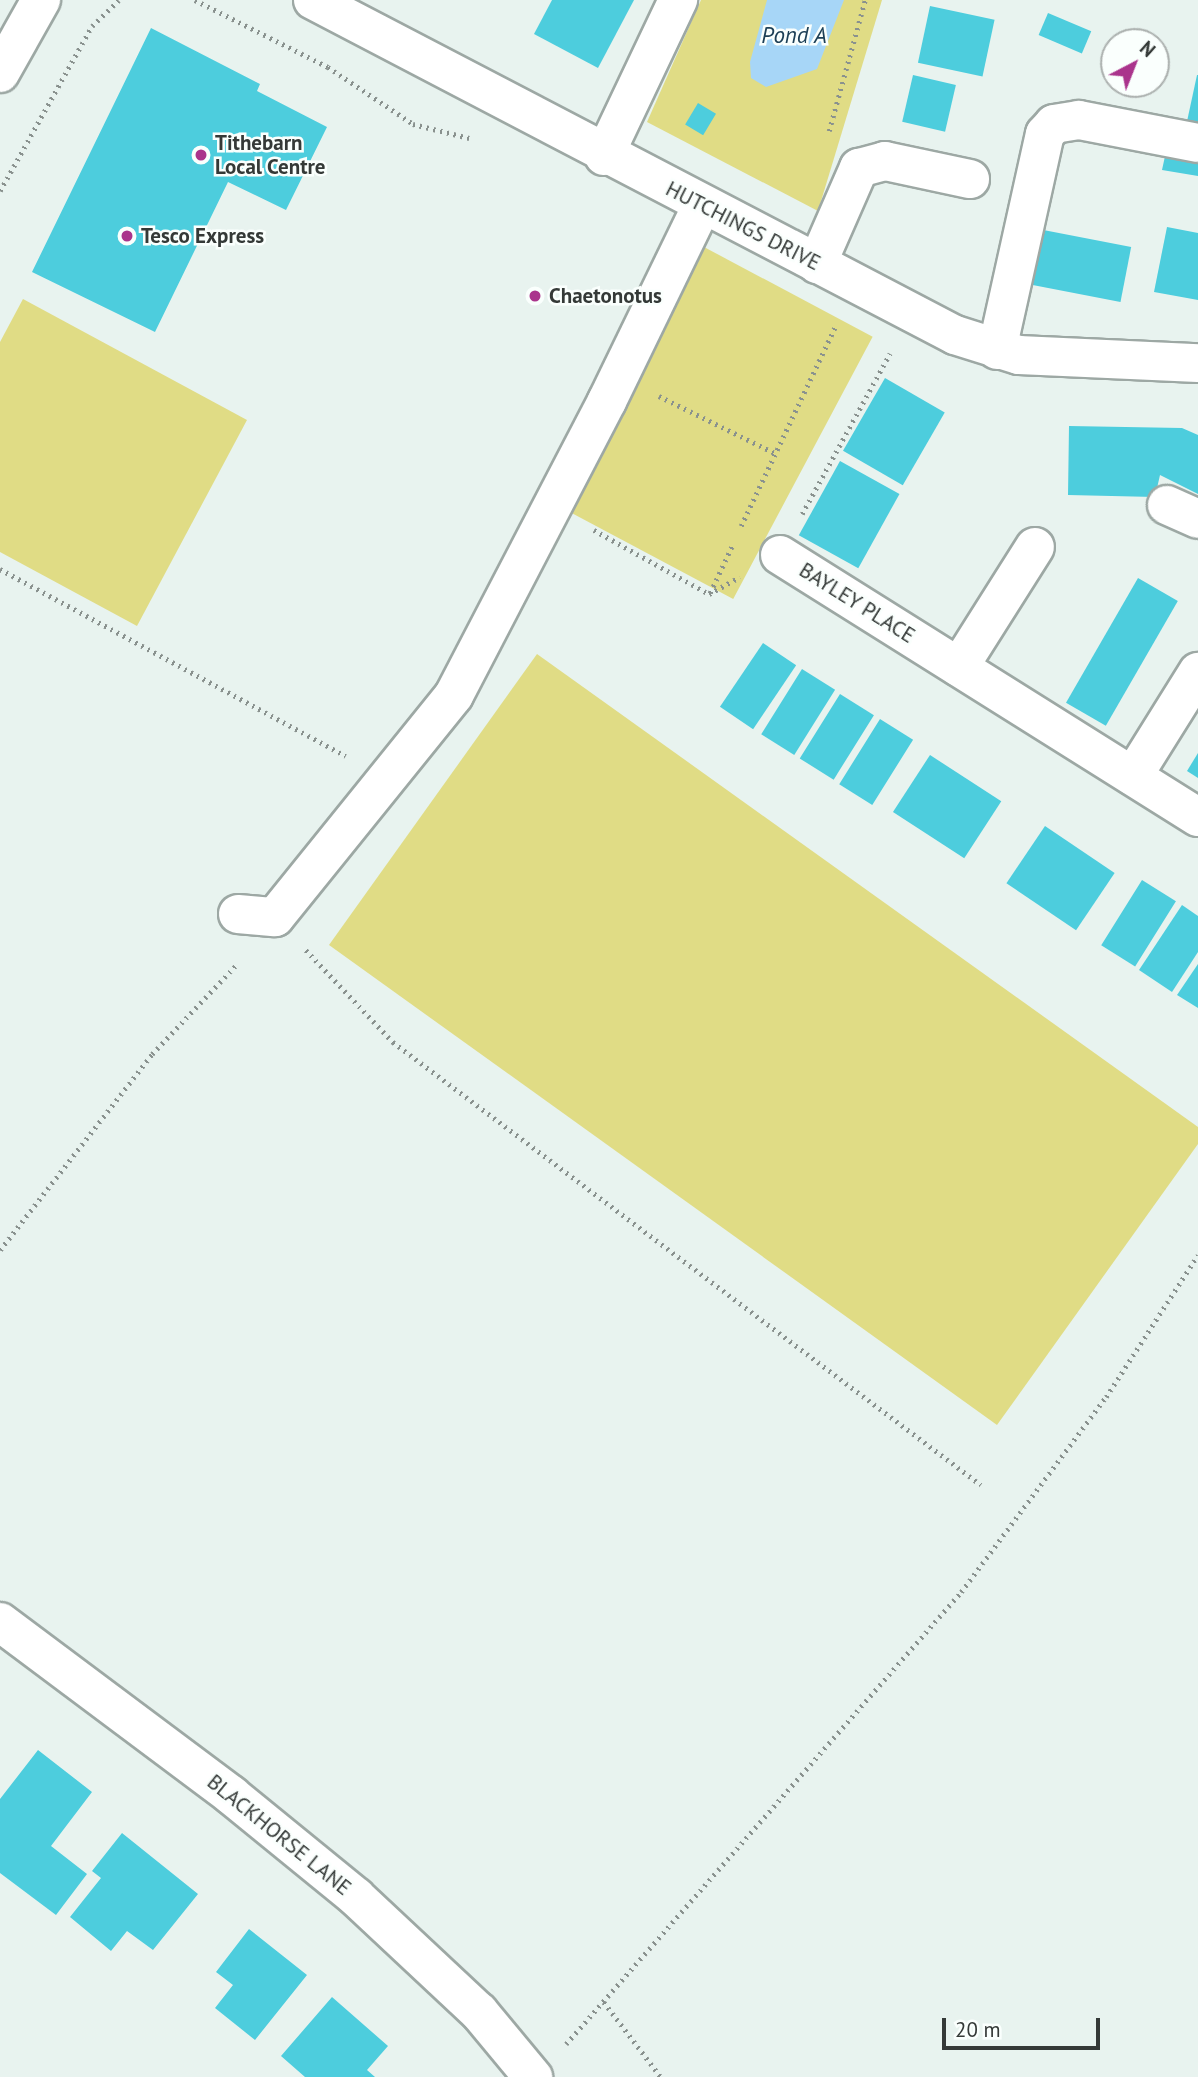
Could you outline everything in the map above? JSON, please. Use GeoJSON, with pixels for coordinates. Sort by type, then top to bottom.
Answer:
{"type":"FeatureCollection","features":[{"type":"Feature","properties":{"kind":"street"},"geometry":{"type":"LineString","coordinates":[[0,73],[41,0]]}},
{"type":"Feature","properties":{"kind":"street","name":"HUTCHINGS DRIVE"},"geometry":{"type":"LineString","coordinates":[[313,0],[604,156],[908,310],[997,350],[1051,359],[1198,363]]}},
{"type":"Feature","properties":{"kind":"street"},"geometry":{"type":"LineString","coordinates":[[604,156],[678,0]]}},
{"type":"Feature","properties":{"kind":"street"},"geometry":{"type":"LineString","coordinates":[[997,350],[1045,134],[1054,124],[1079,120],[1198,143]]}},
{"type":"Feature","properties":{"kind":"street"},"geometry":{"type":"LineString","coordinates":[[817,264],[859,168],[885,161],[970,179]]}},
{"type":"Feature","properties":{"kind":"street"},"geometry":{"type":"LineString","coordinates":[[238,914],[275,917],[389,780],[454,695],[619,376],[702,205]]}},
{"type":"Feature","properties":{"kind":"street"},"geometry":{"type":"LineString","coordinates":[[959,667],[1035,547]]}},
{"type":"Feature","properties":{"kind":"street","name":"BAYLEY PLACE"},"geometry":{"type":"LineString","coordinates":[[780,555],[1198,817]]}},
{"type":"Feature","properties":{"kind":"street"},"geometry":{"type":"LineString","coordinates":[[1133,776],[1198,672]]}},
{"type":"Feature","properties":{"kind":"street","name":"BLACKHORSE LANE"},"geometry":{"type":"LineString","coordinates":[[0,1622],[231,1795],[356,1897],[479,2012],[533,2077]]}},
{"type":"Feature","properties":{"kind":"path"},"geometry":{"type":"LineString","coordinates":[[0,191],[92,26],[118,0]]}},
{"type":"Feature","properties":{"kind":"path"},"geometry":{"type":"LineString","coordinates":[[825,146],[864,0]]}},
{"type":"Feature","properties":{"kind":"path"},"geometry":{"type":"LineString","coordinates":[[709,594],[854,282]]}},
{"type":"Feature","properties":{"kind":"path","name":"BAYLEY PLACE"},"geometry":{"type":"LineString","coordinates":[[780,555],[908,310]]}},
{"type":"Feature","properties":{"kind":"path"},"geometry":{"type":"LineString","coordinates":[[619,376],[775,453]]}},
{"type":"Feature","properties":{"kind":"path"},"geometry":{"type":"LineString","coordinates":[[551,507],[709,594]]}},
{"type":"Feature","properties":{"kind":"path"},"geometry":{"type":"LineString","coordinates":[[709,594],[780,555]]}},
{"type":"Feature","properties":{"kind":"path"},"geometry":{"type":"LineString","coordinates":[[0,569],[389,780]]}},
{"type":"Feature","properties":{"kind":"path"},"geometry":{"type":"LineString","coordinates":[[0,1250],[152,1054],[275,917],[393,1042],[981,1485]]}},
{"type":"Feature","properties":{"kind":"path"},"geometry":{"type":"LineString","coordinates":[[533,2077],[604,2002],[961,1592],[1105,1397],[1198,1255]]}},
{"type":"Feature","properties":{"kind":"path"},"geometry":{"type":"LineString","coordinates":[[604,2002],[661,2077]]}},
{"type":"Feature","properties":{"kind":"shaded area"},"geometry":{"type":"Polygon","coordinates":[[[701,0],[882,0],[818,211],[647,122],[701,0]]]}},
{"type":"Feature","properties":{"kind":"shaded area"},"geometry":{"type":"Polygon","coordinates":[[[704,247],[873,337],[733,599],[565,509],[704,247]]]}},
{"type":"Feature","properties":{"kind":"shaded area"},"geometry":{"type":"Polygon","coordinates":[[[23,299],[247,420],[137,626],[0,552],[0,342],[23,299]]]}},
{"type":"Feature","properties":{"kind":"shaded area"},"geometry":{"type":"Polygon","coordinates":[[[537,654],[1198,1127],[1198,1144],[997,1425],[329,945],[537,654]]]}},
{"type":"Feature","properties":{"kind":"water","name":"Pond A"},"geometry":{"type":"Polygon","coordinates":[[[767,0],[844,0],[817,69],[766,87],[751,78],[750,62],[767,0]]]}},
{"type":"Feature","properties":{"kind":"building"},"geometry":{"type":"Polygon","coordinates":[[[552,0],[634,0],[598,68],[534,34],[552,0]]]}},
{"type":"Feature","properties":{"kind":"building"},"geometry":{"type":"Polygon","coordinates":[[[930,6],[995,20],[982,76],[918,63],[930,6]]]}},
{"type":"Feature","properties":{"kind":"building"},"geometry":{"type":"Polygon","coordinates":[[[1048,13],[1091,31],[1082,53],[1039,35],[1048,13]]]}},
{"type":"Feature","properties":{"kind":"building","name":"Tithebarn Local Centre"},"geometry":{"type":"Polygon","coordinates":[[[151,28],[260,84],[257,91],[327,127],[286,210],[228,182],[155,332],[32,272],[151,28]]]}},
{"type":"Feature","properties":{"kind":"building"},"geometry":{"type":"Polygon","coordinates":[[[913,75],[956,85],[945,132],[902,122],[913,75]]]}},
{"type":"Feature","properties":{"kind":"building"},"geometry":{"type":"Polygon","coordinates":[[[1198,75],[1198,129],[1186,126],[1198,75]]]}},
{"type":"Feature","properties":{"kind":"building"},"geometry":{"type":"Polygon","coordinates":[[[698,103],[716,114],[703,135],[685,124],[698,103]]]}},
{"type":"Feature","properties":{"kind":"building"},"geometry":{"type":"Polygon","coordinates":[[[1167,147],[1198,152],[1198,176],[1162,170],[1167,147]]]}},
{"type":"Feature","properties":{"kind":"building"},"geometry":{"type":"Polygon","coordinates":[[[1167,227],[1198,233],[1198,300],[1154,292],[1167,227]]]}},
{"type":"Feature","properties":{"kind":"building"},"geometry":{"type":"Polygon","coordinates":[[[1033,228],[1131,247],[1120,302],[1022,283],[1033,228]]]}},
{"type":"Feature","properties":{"kind":"building"},"geometry":{"type":"Polygon","coordinates":[[[885,378],[945,412],[903,485],[843,451],[885,378]]]}},
{"type":"Feature","properties":{"kind":"building"},"geometry":{"type":"Polygon","coordinates":[[[1069,426],[1182,428],[1198,435],[1198,494],[1160,475],[1155,497],[1068,495],[1069,426]]]}},
{"type":"Feature","properties":{"kind":"building"},"geometry":{"type":"Polygon","coordinates":[[[840,461],[899,494],[858,568],[799,535],[840,461]]]}},
{"type":"Feature","properties":{"kind":"building"},"geometry":{"type":"Polygon","coordinates":[[[1138,578],[1178,601],[1106,726],[1066,703],[1138,578]]]}},
{"type":"Feature","properties":{"kind":"building"},"geometry":{"type":"Polygon","coordinates":[[[763,643],[796,665],[753,729],[720,707],[763,643]]]}},
{"type":"Feature","properties":{"kind":"building"},"geometry":{"type":"Polygon","coordinates":[[[802,669],[835,690],[794,755],[761,734],[802,669]]]}},
{"type":"Feature","properties":{"kind":"building"},"geometry":{"type":"Polygon","coordinates":[[[840,694],[874,715],[834,780],[800,758],[840,694]]]}},
{"type":"Feature","properties":{"kind":"building"},"geometry":{"type":"Polygon","coordinates":[[[880,719],[913,740],[872,805],[839,784],[880,719]]]}},
{"type":"Feature","properties":{"kind":"building"},"geometry":{"type":"Polygon","coordinates":[[[1198,753],[1198,778],[1187,771],[1198,753]]]}},
{"type":"Feature","properties":{"kind":"building"},"geometry":{"type":"Polygon","coordinates":[[[930,755],[1001,801],[964,858],[893,812],[930,755]]]}},
{"type":"Feature","properties":{"kind":"building"},"geometry":{"type":"Polygon","coordinates":[[[1045,826],[1115,873],[1076,930],[1006,883],[1045,826]]]}},
{"type":"Feature","properties":{"kind":"building"},"geometry":{"type":"Polygon","coordinates":[[[1142,880],[1176,901],[1135,966],[1101,945],[1142,880]]]}},
{"type":"Feature","properties":{"kind":"building"},"geometry":{"type":"Polygon","coordinates":[[[1182,905],[1198,916],[1198,952],[1172,992],[1139,970],[1182,905]]]}},
{"type":"Feature","properties":{"kind":"building"},"geometry":{"type":"Polygon","coordinates":[[[1198,964],[1198,1008],[1177,995],[1198,964]]]}},
{"type":"Feature","properties":{"kind":"building"},"geometry":{"type":"Polygon","coordinates":[[[38,1750],[92,1792],[51,1846],[87,1874],[56,1915],[0,1873],[0,1799],[38,1750]]]}},
{"type":"Feature","properties":{"kind":"building"},"geometry":{"type":"Polygon","coordinates":[[[122,1833],[198,1894],[153,1950],[127,1931],[111,1951],[70,1917],[101,1878],[92,1871],[122,1833]]]}},
{"type":"Feature","properties":{"kind":"building"},"geometry":{"type":"Polygon","coordinates":[[[249,1929],[307,1975],[255,2040],[215,2008],[233,1985],[216,1972],[249,1929]]]}},
{"type":"Feature","properties":{"kind":"building"},"geometry":{"type":"Polygon","coordinates":[[[332,1997],[388,2046],[367,2070],[375,2077],[305,2077],[281,2056],[332,1997]]]}},
{"type":"Feature","properties":{"kind":"place","name":"Tithebarn Local Centre"},"geometry":{"type":"Point","coordinates":[201,155]}},
{"type":"Feature","properties":{"kind":"place","name":"Tesco Express"},"geometry":{"type":"Point","coordinates":[127,236]}},
{"type":"Feature","properties":{"kind":"place","name":"Chaetonotus"},"geometry":{"type":"Point","coordinates":[535,296]}}]}
